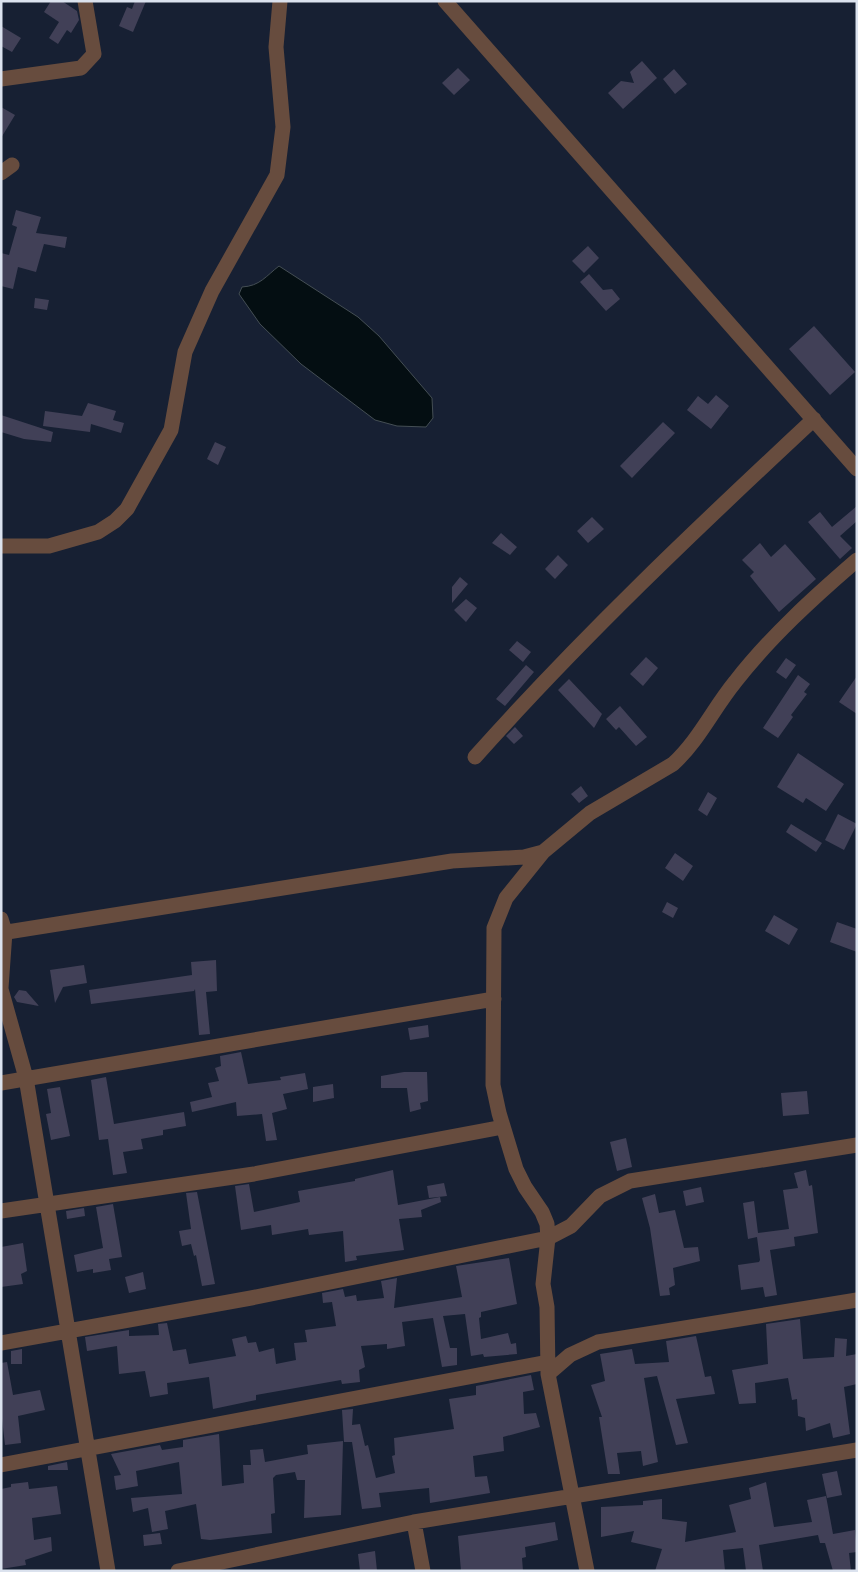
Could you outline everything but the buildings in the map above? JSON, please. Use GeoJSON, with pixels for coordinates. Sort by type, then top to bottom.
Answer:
{"type":"FeatureCollection","features":[{"type":"Feature","properties":{"kind":"street"},"geometry":{"type":"LineString","coordinates":[[1,79],[81,68],[88,63],[94,54],[85,1]]}},
{"type":"Feature","properties":{"kind":"street"},"geometry":{"type":"LineString","coordinates":[[1,546],[57,544],[98,532],[115,522],[127,509],[171,430],[185,352],[212,291],[272,186],[280,163],[283,127],[276,47],[280,1]]}},
{"type":"Feature","properties":{"kind":"street"},"geometry":{"type":"LineString","coordinates":[[445,1],[857,469]]}},
{"type":"Feature","properties":{"kind":"street"},"geometry":{"type":"LineString","coordinates":[[475,757],[538,689],[702,523],[814,419]]}},
{"type":"Feature","properties":{"kind":"street"},"geometry":{"type":"LineString","coordinates":[[587,1571],[548,1368],[547,1313],[543,1278],[548,1238],[545,1218],[520,1178],[503,1127],[493,1085],[493,938],[497,917],[506,898],[543,852],[590,813],[673,764],[684,754],[702,731],[722,699],[750,663],[825,587],[857,560]]}},
{"type":"Feature","properties":{"kind":"street"},"geometry":{"type":"LineString","coordinates":[[108,1571],[26,1078],[1,989],[2,928],[452,861],[524,857],[543,852]]}},
{"type":"Feature","properties":{"kind":"street"},"geometry":{"type":"LineString","coordinates":[[1,1083],[494,999]]}},
{"type":"Feature","properties":{"kind":"street"},"geometry":{"type":"LineString","coordinates":[[1,1211],[254,1174],[503,1127]]}},
{"type":"Feature","properties":{"kind":"street"},"geometry":{"type":"LineString","coordinates":[[1,1343],[69,1332],[548,1238],[571,1226],[600,1196],[630,1180],[857,1145]]}},
{"type":"Feature","properties":{"kind":"street"},"geometry":{"type":"LineString","coordinates":[[1,1465],[548,1368],[598,1342],[857,1300]]}},
{"type":"Feature","properties":{"kind":"street"},"geometry":{"type":"LineString","coordinates":[[178,1571],[414,1522],[857,1450]]}},
{"type":"Feature","properties":{"kind":"street"},"geometry":{"type":"LineString","coordinates":[[414,1522],[423,1571]]}},
{"type":"Feature","properties":{"kind":"shaded area"},"geometry":{"type":"Polygon","coordinates":[[[279,266],[358,317],[379,336],[432,398],[433,418],[426,427],[397,426],[375,420],[301,364],[260,324],[239,294],[242,287],[258,283],[279,266]]]}}]}
